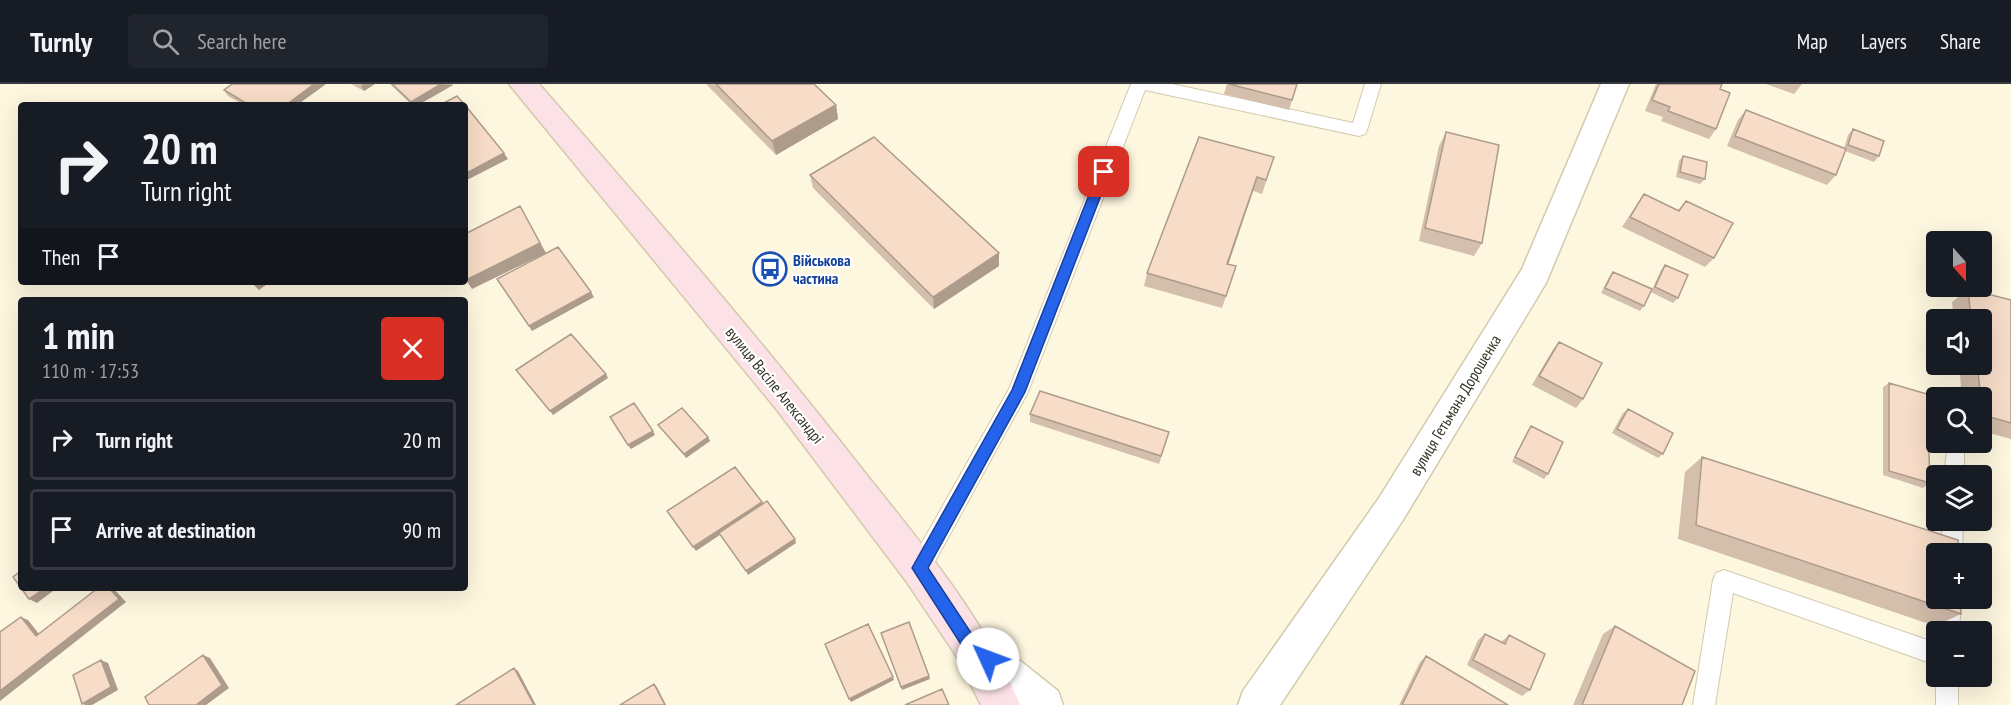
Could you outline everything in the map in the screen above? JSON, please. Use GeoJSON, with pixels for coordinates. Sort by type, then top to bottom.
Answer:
{"type":"FeatureCollection","features":[{"type":"Feature","properties":{"kind":"main road","name":"вулиця Васіле Александрі"},"geometry":{"type":"LineString","coordinates":[[523,84],[684,272],[789,400],[920,568],[970,644],[1000,705]]}},
{"type":"Feature","properties":{"kind":"street","name":"вулиця Гетьмана Дорошенка"},"geometry":{"type":"LineString","coordinates":[[1257,705],[1391,509],[1536,274],[1615,84]]}},
{"type":"Feature","properties":{"kind":"street"},"geometry":{"type":"LineString","coordinates":[[970,644],[1044,705]]}},
{"type":"Feature","properties":{"kind":"lane"},"geometry":{"type":"LineString","coordinates":[[920,568],[1018,392],[1139,84]]}},
{"type":"Feature","properties":{"kind":"lane"},"geometry":{"type":"LineString","coordinates":[[1145,84],[1359,130],[1373,84]]}},
{"type":"Feature","properties":{"kind":"lane"},"geometry":{"type":"LineString","coordinates":[[1704,705],[1724,580],[1926,651]]}},
{"type":"Feature","properties":{"kind":"lane"},"geometry":{"type":"LineString","coordinates":[[1947,687],[1947,705]]}},
{"type":"Feature","properties":{"kind":"building"},"geometry":{"type":"Polygon","coordinates":[[[232,84],[314,84],[290,102],[244,102],[224,90],[232,84]]]}},
{"type":"Feature","properties":{"kind":"building"},"geometry":{"type":"Polygon","coordinates":[[[392,84],[441,84],[411,102],[392,84]]]}},
{"type":"Feature","properties":{"kind":"building"},"geometry":{"type":"Polygon","coordinates":[[[716,84],[814,84],[836,105],[772,141],[716,84]]]}},
{"type":"Feature","properties":{"kind":"building"},"geometry":{"type":"Polygon","coordinates":[[[1229,84],[1297,84],[1292,100],[1229,84]]]}},
{"type":"Feature","properties":{"kind":"building"},"geometry":{"type":"Polygon","coordinates":[[[1659,84],[1722,84],[1720,89],[1730,93],[1716,129],[1668,111],[1670,107],[1652,100],[1659,84]]]}},
{"type":"Feature","properties":{"kind":"building"},"geometry":{"type":"Polygon","coordinates":[[[457,96],[462,102],[446,102],[457,96]]]}},
{"type":"Feature","properties":{"kind":"building"},"geometry":{"type":"Polygon","coordinates":[[[468,109],[504,153],[468,172],[468,109]]]}},
{"type":"Feature","properties":{"kind":"building"},"geometry":{"type":"Polygon","coordinates":[[[1746,110],[1846,149],[1836,175],[1735,136],[1746,110]]]}},
{"type":"Feature","properties":{"kind":"building"},"geometry":{"type":"Polygon","coordinates":[[[1853,129],[1884,141],[1879,156],[1848,145],[1853,129]]]}},
{"type":"Feature","properties":{"kind":"building"},"geometry":{"type":"Polygon","coordinates":[[[1446,132],[1499,145],[1482,243],[1425,228],[1446,132]]]}},
{"type":"Feature","properties":{"kind":"building"},"geometry":{"type":"Polygon","coordinates":[[[874,137],[999,253],[933,297],[810,175],[874,137]]]}},
{"type":"Feature","properties":{"kind":"building"},"geometry":{"type":"Polygon","coordinates":[[[1199,137],[1274,157],[1266,180],[1257,177],[1227,264],[1236,266],[1226,296],[1147,273],[1199,137]]]}},
{"type":"Feature","properties":{"kind":"building"},"geometry":{"type":"Polygon","coordinates":[[[1683,156],[1707,162],[1705,179],[1680,172],[1683,156]]]}},
{"type":"Feature","properties":{"kind":"building"},"geometry":{"type":"Polygon","coordinates":[[[1644,194],[1679,211],[1686,201],[1733,223],[1714,258],[1630,217],[1644,194]]]}},
{"type":"Feature","properties":{"kind":"building"},"geometry":{"type":"Polygon","coordinates":[[[520,206],[540,243],[468,279],[468,232],[520,206]]]}},
{"type":"Feature","properties":{"kind":"building"},"geometry":{"type":"Polygon","coordinates":[[[558,247],[591,292],[529,326],[497,279],[558,247]]]}},
{"type":"Feature","properties":{"kind":"building"},"geometry":{"type":"Polygon","coordinates":[[[1665,265],[1688,275],[1678,298],[1655,287],[1665,265]]]}},
{"type":"Feature","properties":{"kind":"building"},"geometry":{"type":"Polygon","coordinates":[[[1613,272],[1652,289],[1644,306],[1605,288],[1613,272]]]}},
{"type":"Feature","properties":{"kind":"building"},"geometry":{"type":"Polygon","coordinates":[[[1992,295],[2011,300],[2011,423],[1992,418],[1992,387],[1980,387],[1978,375],[1992,375],[1992,309],[1970,309],[1969,297],[1992,297],[1992,295]]]}},
{"type":"Feature","properties":{"kind":"building"},"geometry":{"type":"Polygon","coordinates":[[[571,334],[606,374],[550,411],[516,370],[571,334]]]}},
{"type":"Feature","properties":{"kind":"building"},"geometry":{"type":"Polygon","coordinates":[[[1559,342],[1602,363],[1583,399],[1539,376],[1559,342]]]}},
{"type":"Feature","properties":{"kind":"building"},"geometry":{"type":"Polygon","coordinates":[[[1889,383],[1926,394],[1926,453],[1929,453],[1929,465],[1926,465],[1926,482],[1889,471],[1889,383]]]}},
{"type":"Feature","properties":{"kind":"building"},"geometry":{"type":"Polygon","coordinates":[[[1040,391],[1169,432],[1161,456],[1030,414],[1040,391]]]}},
{"type":"Feature","properties":{"kind":"building"},"geometry":{"type":"Polygon","coordinates":[[[634,403],[653,431],[628,445],[610,417],[634,403]]]}},
{"type":"Feature","properties":{"kind":"building"},"geometry":{"type":"Polygon","coordinates":[[[682,408],[708,437],[684,454],[658,425],[682,408]]]}},
{"type":"Feature","properties":{"kind":"building"},"geometry":{"type":"Polygon","coordinates":[[[1628,409],[1673,433],[1663,454],[1617,429],[1628,409]]]}},
{"type":"Feature","properties":{"kind":"building"},"geometry":{"type":"Polygon","coordinates":[[[1531,426],[1563,442],[1548,474],[1515,457],[1531,426]]]}},
{"type":"Feature","properties":{"kind":"building"},"geometry":{"type":"Polygon","coordinates":[[[1702,457],[1958,540],[1958,543],[1926,543],[1926,602],[1696,525],[1702,457]]]}},
{"type":"Feature","properties":{"kind":"building"},"geometry":{"type":"Polygon","coordinates":[[[735,467],[762,502],[693,547],[667,511],[735,467]]]}},
{"type":"Feature","properties":{"kind":"building"},"geometry":{"type":"Polygon","coordinates":[[[767,501],[795,539],[746,571],[719,533],[767,501]]]}},
{"type":"Feature","properties":{"kind":"building"},"geometry":{"type":"Polygon","coordinates":[[[18,573],[18,584],[13,577],[18,573]]]}},
{"type":"Feature","properties":{"kind":"building"},"geometry":{"type":"Polygon","coordinates":[[[23,591],[41,591],[29,599],[23,591]]]}},
{"type":"Feature","properties":{"kind":"building"},"geometry":{"type":"Polygon","coordinates":[[[94,591],[112,591],[119,599],[0,691],[0,632],[21,617],[36,636],[94,591]]]}},
{"type":"Feature","properties":{"kind":"building"},"geometry":{"type":"Polygon","coordinates":[[[1946,609],[1961,609],[1961,614],[1946,609]]]}},
{"type":"Feature","properties":{"kind":"building"},"geometry":{"type":"Polygon","coordinates":[[[909,622],[929,676],[901,687],[881,633],[909,622]]]}},
{"type":"Feature","properties":{"kind":"building"},"geometry":{"type":"Polygon","coordinates":[[[868,624],[893,677],[849,699],[825,644],[868,624]]]}},
{"type":"Feature","properties":{"kind":"building"},"geometry":{"type":"Polygon","coordinates":[[[1615,626],[1695,671],[1682,705],[1582,705],[1615,626]]]}},
{"type":"Feature","properties":{"kind":"building"},"geometry":{"type":"Polygon","coordinates":[[[1485,634],[1505,644],[1509,635],[1545,654],[1530,690],[1473,660],[1485,634]]]}},
{"type":"Feature","properties":{"kind":"building"},"geometry":{"type":"Polygon","coordinates":[[[203,655],[222,685],[196,705],[149,705],[145,697],[203,655]]]}},
{"type":"Feature","properties":{"kind":"building"},"geometry":{"type":"Polygon","coordinates":[[[1426,656],[1508,705],[1402,705],[1426,656]]]}},
{"type":"Feature","properties":{"kind":"building"},"geometry":{"type":"Polygon","coordinates":[[[101,660],[111,687],[82,704],[73,675],[101,660]]]}},
{"type":"Feature","properties":{"kind":"building"},"geometry":{"type":"Polygon","coordinates":[[[514,668],[534,705],[456,705],[514,668]]]}},
{"type":"Feature","properties":{"kind":"building"},"geometry":{"type":"Polygon","coordinates":[[[654,684],[665,705],[620,705],[654,684]]]}},
{"type":"Feature","properties":{"kind":"building"},"geometry":{"type":"Polygon","coordinates":[[[942,689],[949,705],[905,705],[942,689]]]}},
{"type":"Feature","properties":{"kind":"place","name":"Військова частина"},"geometry":{"type":"Point","coordinates":[770,269]}},
{"type":"Feature","properties":{"kind":"route"},"geometry":{"type":"LineString","coordinates":[[988,659],[970,644],[920,568],[1018,392],[1104,172]]}}]}
